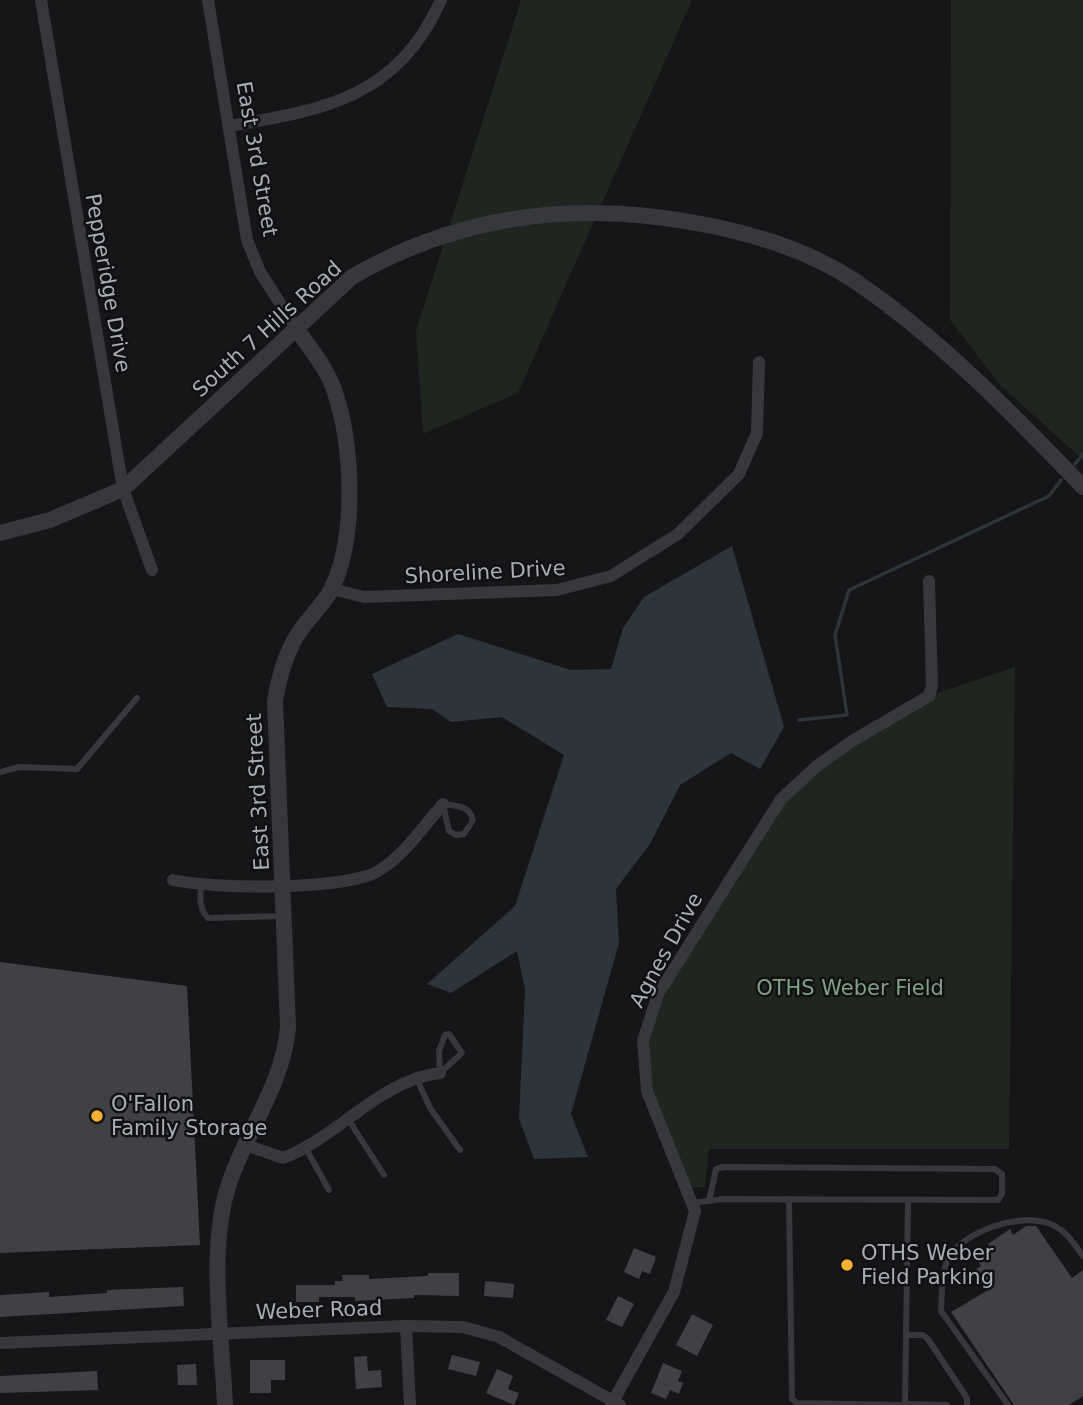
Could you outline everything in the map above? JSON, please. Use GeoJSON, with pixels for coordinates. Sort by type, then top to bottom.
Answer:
{"type":"FeatureCollection","features":[{"type":"Feature","properties":{"kind":"street","name":"Pepperidge Drive"},"geometry":{"type":"LineString","coordinates":[[41,0],[123,489],[152,570]]}},
{"type":"Feature","properties":{"kind":"street","name":"East 3rd Street"},"geometry":{"type":"LineString","coordinates":[[208,0],[247,240],[260,272],[333,386],[345,442],[348,508],[344,552],[332,589],[298,633],[276,689],[274,723],[284,886],[286,1045],[264,1109],[228,1188],[217,1233],[225,1405]]}},
{"type":"Feature","properties":{"kind":"street"},"geometry":{"type":"LineString","coordinates":[[229,126],[312,111],[363,91],[403,57],[430,25],[441,0]]}},
{"type":"Feature","properties":{"kind":"street","name":"South 7 Hills Road"},"geometry":{"type":"LineString","coordinates":[[0,533],[50,520],[123,489],[352,277],[390,255],[439,237],[505,220],[557,212],[656,215],[778,243],[853,280],[943,349],[1083,488]]}},
{"type":"Feature","properties":{"kind":"street","name":"Shoreline Drive"},"geometry":{"type":"LineString","coordinates":[[332,589],[364,597],[557,590],[611,576],[678,534],[739,474],[757,433],[759,362]]}},
{"type":"Feature","properties":{"kind":"street","name":"Agnes Drive"},"geometry":{"type":"LineString","coordinates":[[615,1404],[674,1292],[694,1223],[693,1203],[647,1091],[643,1041],[648,1017],[670,972],[781,799],[817,766],[852,741],[929,696],[932,686],[929,581]]}},
{"type":"Feature","properties":{"kind":"street"},"geometry":{"type":"LineString","coordinates":[[173,880],[201,886],[284,886],[362,879],[398,857],[443,804]]}},
{"type":"Feature","properties":{"kind":"street"},"geometry":{"type":"LineString","coordinates":[[246,1146],[283,1158],[305,1147],[415,1076],[440,1073]]}},
{"type":"Feature","properties":{"kind":"street"},"geometry":{"type":"LineString","coordinates":[[406,1326],[410,1405]]}},
{"type":"Feature","properties":{"kind":"street","name":"Weber Road"},"geometry":{"type":"LineString","coordinates":[[0,1343],[406,1326],[463,1327],[499,1337],[615,1404]]}},
{"type":"Feature","properties":{"kind":"lane"},"geometry":{"type":"LineString","coordinates":[[0,772],[19,767],[77,769],[137,698]]}},
{"type":"Feature","properties":{"kind":"lane"},"geometry":{"type":"LineString","coordinates":[[443,804],[464,807],[471,812],[473,820],[464,834],[449,831],[443,804]]}},
{"type":"Feature","properties":{"kind":"lane"},"geometry":{"type":"LineString","coordinates":[[201,886],[202,913],[208,918],[285,916]]}},
{"type":"Feature","properties":{"kind":"lane"},"geometry":{"type":"LineString","coordinates":[[449,1034],[462,1053],[440,1073],[439,1051],[445,1035],[449,1034]]}},
{"type":"Feature","properties":{"kind":"lane"},"geometry":{"type":"LineString","coordinates":[[415,1076],[430,1108],[460,1150]]}},
{"type":"Feature","properties":{"kind":"lane"},"geometry":{"type":"LineString","coordinates":[[348,1119],[384,1175]]}},
{"type":"Feature","properties":{"kind":"lane"},"geometry":{"type":"LineString","coordinates":[[305,1147],[329,1190]]}},
{"type":"Feature","properties":{"kind":"lane"},"geometry":{"type":"LineString","coordinates":[[693,1203],[789,1199],[998,1200],[1002,1194],[1002,1174],[995,1169],[723,1167],[716,1169],[709,1201]]}},
{"type":"Feature","properties":{"kind":"lane"},"geometry":{"type":"LineString","coordinates":[[789,1199],[792,1399],[797,1403],[947,1405]]}},
{"type":"Feature","properties":{"kind":"lane"},"geometry":{"type":"LineString","coordinates":[[905,1404],[908,1200]]}},
{"type":"Feature","properties":{"kind":"lane"},"geometry":{"type":"LineString","coordinates":[[1008,1405],[941,1311],[948,1258],[968,1237],[997,1226],[1033,1221],[1047,1223],[1068,1234],[1083,1256]]}},
{"type":"Feature","properties":{"kind":"lane"},"geometry":{"type":"LineString","coordinates":[[906,1335],[923,1335],[928,1339],[967,1398],[967,1405]]}},
{"type":"Feature","properties":{"kind":"green space"},"geometry":{"type":"Polygon","coordinates":[[[521,0],[692,0],[518,393],[423,434],[416,331],[521,0]]]}},
{"type":"Feature","properties":{"kind":"green space"},"geometry":{"type":"Polygon","coordinates":[[[951,0],[1083,0],[1083,460],[1001,386],[950,320],[951,0]]]}},
{"type":"Feature","properties":{"kind":"green space","name":"OTHS Weber Field"},"geometry":{"type":"Polygon","coordinates":[[[1015,667],[1009,1149],[709,1149],[705,1187],[688,1188],[647,1091],[648,1017],[799,781],[929,696],[1015,667]]]}},
{"type":"Feature","properties":{"kind":"shaded area"},"geometry":{"type":"Polygon","coordinates":[[[732,546],[784,727],[760,769],[731,753],[680,785],[650,844],[616,889],[619,943],[571,1114],[588,1157],[534,1159],[519,1119],[525,990],[517,951],[451,993],[427,984],[515,906],[564,755],[502,717],[451,722],[432,709],[387,707],[372,674],[458,634],[571,670],[611,669],[623,628],[644,597],[732,546]]]}},
{"type":"Feature","properties":{"kind":"building","name":"O'Fallon Family Storage"},"geometry":{"type":"Polygon","coordinates":[[[0,962],[187,986],[200,1245],[0,1253],[0,962]]]}},
{"type":"Feature","properties":{"kind":"building"},"geometry":{"type":"Polygon","coordinates":[[[1026,1226],[1036,1226],[1072,1278],[1083,1270],[1083,1396],[1069,1405],[1014,1405],[951,1312],[990,1289],[976,1269],[981,1266],[978,1261],[992,1252],[988,1244],[1010,1229],[1013,1235],[1026,1226]]]}},
{"type":"Feature","properties":{"kind":"building"},"geometry":{"type":"Polygon","coordinates":[[[634,1248],[656,1257],[650,1274],[642,1271],[639,1279],[624,1272],[634,1248]]]}},
{"type":"Feature","properties":{"kind":"building"},"geometry":{"type":"Polygon","coordinates":[[[428,1273],[459,1273],[459,1296],[414,1295],[414,1298],[355,1301],[355,1297],[319,1297],[319,1302],[296,1302],[296,1285],[335,1285],[335,1281],[343,1281],[342,1275],[369,1275],[369,1279],[428,1276],[428,1273]]]}},
{"type":"Feature","properties":{"kind":"building"},"geometry":{"type":"Polygon","coordinates":[[[485,1281],[514,1284],[513,1298],[484,1296],[485,1281]]]}},
{"type":"Feature","properties":{"kind":"building"},"geometry":{"type":"Polygon","coordinates":[[[183,1287],[184,1306],[0,1317],[0,1295],[49,1292],[49,1297],[107,1293],[107,1290],[183,1287]]]}},
{"type":"Feature","properties":{"kind":"building"},"geometry":{"type":"Polygon","coordinates":[[[618,1296],[634,1304],[622,1327],[606,1320],[618,1296]]]}},
{"type":"Feature","properties":{"kind":"building"},"geometry":{"type":"Polygon","coordinates":[[[692,1314],[713,1325],[697,1356],[676,1345],[692,1314]]]}},
{"type":"Feature","properties":{"kind":"building"},"geometry":{"type":"Polygon","coordinates":[[[452,1355],[480,1362],[476,1376],[448,1369],[452,1355]]]}},
{"type":"Feature","properties":{"kind":"building"},"geometry":{"type":"Polygon","coordinates":[[[367,1356],[368,1371],[381,1370],[382,1387],[356,1389],[354,1357],[367,1356]]]}},
{"type":"Feature","properties":{"kind":"building"},"geometry":{"type":"Polygon","coordinates":[[[250,1360],[285,1360],[285,1380],[271,1380],[271,1393],[250,1393],[250,1360]]]}},
{"type":"Feature","properties":{"kind":"building"},"geometry":{"type":"Polygon","coordinates":[[[663,1363],[682,1371],[678,1381],[683,1383],[679,1394],[670,1390],[666,1399],[651,1393],[663,1363]]]}},
{"type":"Feature","properties":{"kind":"building"},"geometry":{"type":"Polygon","coordinates":[[[196,1364],[197,1385],[178,1385],[177,1365],[196,1364]]]}},
{"type":"Feature","properties":{"kind":"building"},"geometry":{"type":"Polygon","coordinates":[[[497,1369],[513,1376],[508,1389],[519,1393],[514,1405],[486,1393],[497,1369]]]}},
{"type":"Feature","properties":{"kind":"building"},"geometry":{"type":"Polygon","coordinates":[[[97,1371],[98,1390],[0,1393],[0,1376],[97,1371]]]}},
{"type":"Feature","properties":{"kind":"waterway"},"geometry":{"type":"LineString","coordinates":[[1075,464],[1083,454]]}},
{"type":"Feature","properties":{"kind":"waterway"},"geometry":{"type":"LineString","coordinates":[[799,720],[847,715],[835,635],[849,590],[1049,496],[1061,480]]}},
{"type":"Feature","properties":{"kind":"place","name":"O'Fallon Family Storage"},"geometry":{"type":"Point","coordinates":[97,1116]}},
{"type":"Feature","properties":{"kind":"place","name":"OTHS Weber Field Parking"},"geometry":{"type":"Point","coordinates":[847,1265]}}]}
